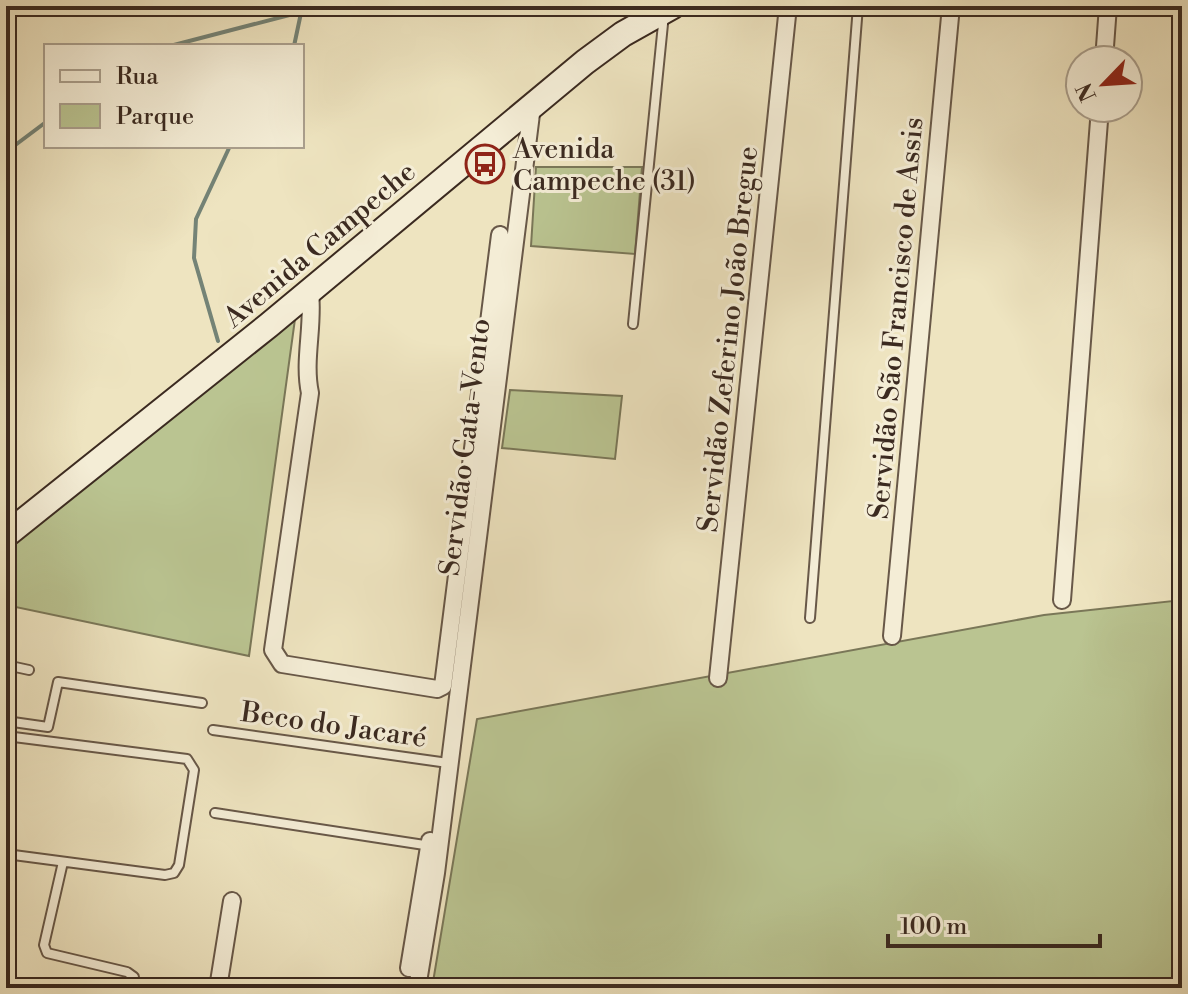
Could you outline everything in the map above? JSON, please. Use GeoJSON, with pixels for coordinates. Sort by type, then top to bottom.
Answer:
{"type":"FeatureCollection","features":[{"type":"Feature","properties":{"kind":"main road","name":"Avenida Campeche"},"geometry":{"type":"LineString","coordinates":[[6,535],[310,292],[606,46],[669,8]]}},
{"type":"Feature","properties":{"kind":"street","name":"Servidão Zeferino João Bregue"},"geometry":{"type":"LineString","coordinates":[[718,678],[788,6]]}},
{"type":"Feature","properties":{"kind":"street","name":"Servidão São Francisco de Assis"},"geometry":{"type":"LineString","coordinates":[[892,636],[951,6]]}},
{"type":"Feature","properties":{"kind":"street"},"geometry":{"type":"LineString","coordinates":[[1105,44],[1108,6]]}},
{"type":"Feature","properties":{"kind":"street","name":"Servidão Cata-Vento"},"geometry":{"type":"LineString","coordinates":[[417,988],[421,929],[448,763],[470,539],[532,106]]}},
{"type":"Feature","properties":{"kind":"street"},"geometry":{"type":"LineString","coordinates":[[1062,600],[1099,124]]}},
{"type":"Feature","properties":{"kind":"street"},"geometry":{"type":"LineString","coordinates":[[310,292],[313,318],[306,376],[310,393],[273,650],[275,658],[282,664],[430,689],[443,686],[470,539],[500,235]]}},
{"type":"Feature","properties":{"kind":"street"},"geometry":{"type":"LineString","coordinates":[[218,988],[232,901]]}},
{"type":"Feature","properties":{"kind":"street","name":"Servidão Cata-Vento"},"geometry":{"type":"LineString","coordinates":[[406,988],[421,929]]}},
{"type":"Feature","properties":{"kind":"lane"},"geometry":{"type":"LineString","coordinates":[[810,618],[858,6]]}},
{"type":"Feature","properties":{"kind":"lane"},"geometry":{"type":"LineString","coordinates":[[633,324],[669,8]]}},
{"type":"Feature","properties":{"kind":"lane"},"geometry":{"type":"LineString","coordinates":[[6,665],[29,670]]}},
{"type":"Feature","properties":{"kind":"lane"},"geometry":{"type":"LineString","coordinates":[[6,721],[48,727],[58,682],[202,703]]}},
{"type":"Feature","properties":{"kind":"lane","name":"Beco do Jacaré"},"geometry":{"type":"LineString","coordinates":[[213,730],[448,763]]}},
{"type":"Feature","properties":{"kind":"lane"},"geometry":{"type":"LineString","coordinates":[[6,736],[187,759],[192,763],[179,865],[174,873],[165,875],[6,854]]}},
{"type":"Feature","properties":{"kind":"lane"},"geometry":{"type":"LineString","coordinates":[[215,813],[434,846]]}},
{"type":"Feature","properties":{"kind":"lane"},"geometry":{"type":"LineString","coordinates":[[63,862],[44,945],[47,953],[127,972],[134,977],[134,988]]}},
{"type":"Feature","properties":{"kind":"green space"},"geometry":{"type":"Polygon","coordinates":[[[536,167],[642,167],[635,254],[531,246],[536,167]]]}},
{"type":"Feature","properties":{"kind":"green space"},"geometry":{"type":"Polygon","coordinates":[[[295,319],[249,656],[6,605],[6,546],[295,319]]]}},
{"type":"Feature","properties":{"kind":"green space"},"geometry":{"type":"Polygon","coordinates":[[[510,390],[622,396],[615,459],[502,448],[510,390]]]}},
{"type":"Feature","properties":{"kind":"green space"},"geometry":{"type":"Polygon","coordinates":[[[1182,600],[1182,988],[432,988],[477,719],[1044,615],[1182,600]]]}},
{"type":"Feature","properties":{"kind":"waterway"},"geometry":{"type":"LineString","coordinates":[[178,44],[301,12],[342,6]]}},
{"type":"Feature","properties":{"kind":"waterway"},"geometry":{"type":"LineString","coordinates":[[294,44],[301,13]]}},
{"type":"Feature","properties":{"kind":"waterway"},"geometry":{"type":"LineString","coordinates":[[6,152],[44,124]]}},
{"type":"Feature","properties":{"kind":"waterway"},"geometry":{"type":"LineString","coordinates":[[218,341],[194,258],[196,219],[229,148]]}},
{"type":"Feature","properties":{"kind":"place","name":"Avenida Campeche (31)"},"geometry":{"type":"Point","coordinates":[485,164]}}]}
